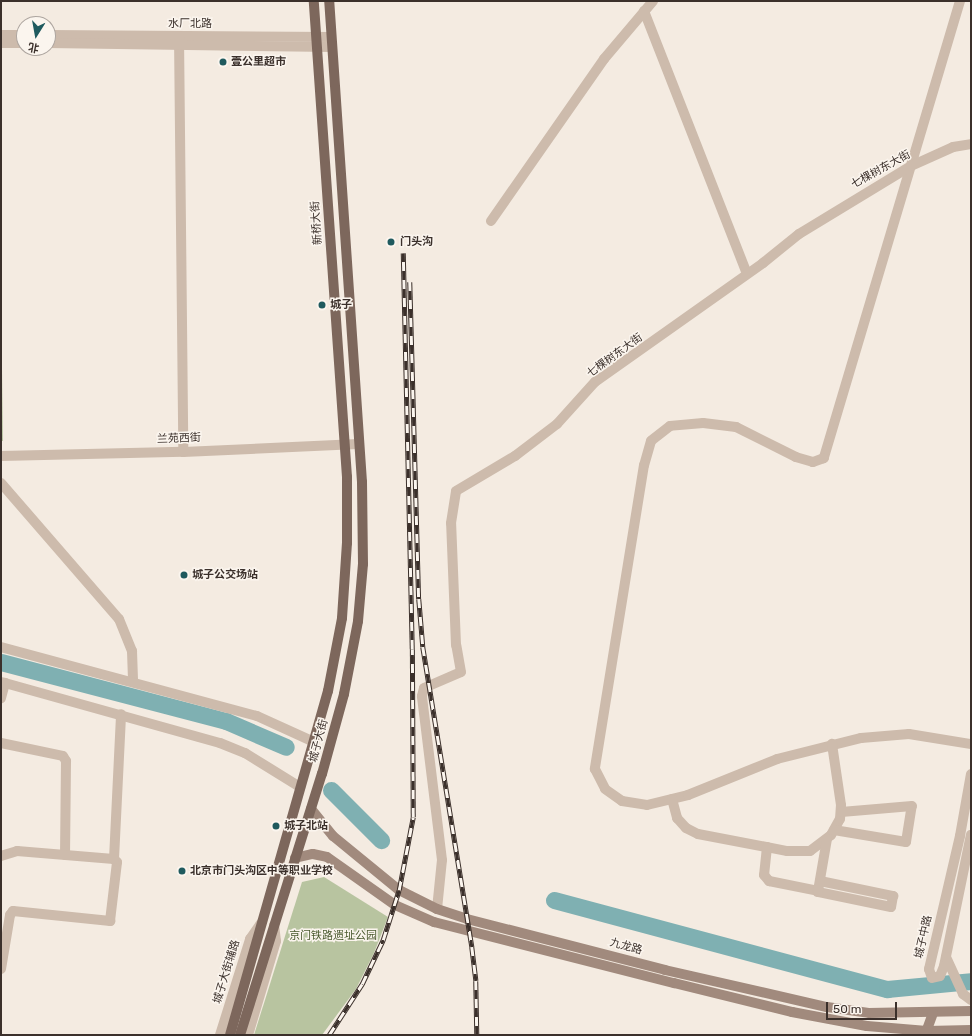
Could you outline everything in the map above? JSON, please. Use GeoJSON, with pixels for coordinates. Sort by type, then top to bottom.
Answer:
{"type":"FeatureCollection","features":[{"type":"Feature","properties":{"kind":"main road","name":"新桥大街"},"geometry":{"type":"LineString","coordinates":[[314,1],[344,444]]}},
{"type":"Feature","properties":{"kind":"main road"},"geometry":{"type":"LineString","coordinates":[[329,1],[358,444]]}},
{"type":"Feature","properties":{"kind":"main road","name":"城子大街"},"geometry":{"type":"LineString","coordinates":[[240,1035],[269,921],[300,787],[328,690],[342,618],[347,543],[344,444]]}},
{"type":"Feature","properties":{"kind":"main road","name":"城子大街"},"geometry":{"type":"LineString","coordinates":[[230,1035],[269,921],[295,858],[311,809],[344,694],[358,620],[363,564],[362,482],[358,444]]}},
{"type":"Feature","properties":{"kind":"main road","name":"九龙路"},"geometry":{"type":"LineString","coordinates":[[311,809],[333,836],[368,866],[399,890],[438,909],[657,968],[827,1007],[868,1013],[933,1013],[971,1011]]}},
{"type":"Feature","properties":{"kind":"main road","name":"九龙路"},"geometry":{"type":"LineString","coordinates":[[295,858],[313,854],[328,857],[395,905],[434,922],[792,1012],[909,1032],[926,1033],[971,1030]]}},
{"type":"Feature","properties":{"kind":"main road"},"geometry":{"type":"LineString","coordinates":[[909,1032],[918,1013]]}},
{"type":"Feature","properties":{"kind":"main road"},"geometry":{"type":"LineString","coordinates":[[926,1033],[933,1013]]}},
{"type":"Feature","properties":{"kind":"street"},"geometry":{"type":"LineString","coordinates":[[491,221],[604,59],[653,1]]}},
{"type":"Feature","properties":{"kind":"street"},"geometry":{"type":"LineString","coordinates":[[960,1],[824,458],[813,462],[796,457],[736,427],[703,422],[670,426],[651,442],[644,465],[595,770],[605,789],[622,800],[647,805],[672,799],[777,759],[832,744],[909,734],[971,744]]}},
{"type":"Feature","properties":{"kind":"street"},"geometry":{"type":"LineString","coordinates":[[644,11],[747,274]]}},
{"type":"Feature","properties":{"kind":"street"},"geometry":{"type":"LineString","coordinates":[[1,35],[16,35]]}},
{"type":"Feature","properties":{"kind":"street","name":"水厂北路"},"geometry":{"type":"LineString","coordinates":[[56,35],[179,40],[332,42]]}},
{"type":"Feature","properties":{"kind":"street"},"geometry":{"type":"LineString","coordinates":[[56,43],[179,40],[183,452]]}},
{"type":"Feature","properties":{"kind":"street"},"geometry":{"type":"LineString","coordinates":[[1,43],[16,43]]}},
{"type":"Feature","properties":{"kind":"street","name":"七棵树东大街"},"geometry":{"type":"LineString","coordinates":[[438,909],[442,860],[422,696],[424,688],[461,672],[456,645],[451,523],[456,490],[515,456],[557,424],[596,382],[747,274],[798,234],[911,166],[953,147],[971,144]]}},
{"type":"Feature","properties":{"kind":"street","name":"兰苑西街"},"geometry":{"type":"LineString","coordinates":[[1,456],[183,452],[358,444]]}},
{"type":"Feature","properties":{"kind":"street"},"geometry":{"type":"LineString","coordinates":[[1,483],[119,619],[132,651],[133,681]]}},
{"type":"Feature","properties":{"kind":"street"},"geometry":{"type":"LineString","coordinates":[[1,647],[133,681],[257,716],[314,742]]}},
{"type":"Feature","properties":{"kind":"street"},"geometry":{"type":"LineString","coordinates":[[1,698],[3,683],[121,714],[245,753],[300,787]]}},
{"type":"Feature","properties":{"kind":"street"},"geometry":{"type":"LineString","coordinates":[[1,969],[10,914],[13,911],[110,921],[117,862],[114,858],[121,714]]}},
{"type":"Feature","properties":{"kind":"street"},"geometry":{"type":"LineString","coordinates":[[1,743],[63,756],[66,761],[65,855]]}},
{"type":"Feature","properties":{"kind":"street"},"geometry":{"type":"LineString","coordinates":[[788,851],[810,851],[827,839],[840,819],[841,812],[832,744]]}},
{"type":"Feature","properties":{"kind":"street","name":"城子中路"},"geometry":{"type":"LineString","coordinates":[[971,774],[960,836],[929,969],[932,978],[940,976],[946,957],[971,835]]}},
{"type":"Feature","properties":{"kind":"street"},"geometry":{"type":"LineString","coordinates":[[672,799],[677,818],[686,828],[698,834],[823,859]]}},
{"type":"Feature","properties":{"kind":"street"},"geometry":{"type":"LineString","coordinates":[[834,830],[906,842],[912,806],[841,812]]}},
{"type":"Feature","properties":{"kind":"street"},"geometry":{"type":"LineString","coordinates":[[819,886],[827,839]]}},
{"type":"Feature","properties":{"kind":"street"},"geometry":{"type":"LineString","coordinates":[[767,847],[764,875],[769,881],[819,886],[893,896],[892,907],[819,886]]}},
{"type":"Feature","properties":{"kind":"street"},"geometry":{"type":"LineString","coordinates":[[1,856],[17,851],[114,858]]}},
{"type":"Feature","properties":{"kind":"street"},"geometry":{"type":"LineString","coordinates":[[248,1035],[276,941],[269,921]]}},
{"type":"Feature","properties":{"kind":"street","name":"城子大街辅路"},"geometry":{"type":"LineString","coordinates":[[220,1035],[250,939],[269,921]]}},
{"type":"Feature","properties":{"kind":"street"},"geometry":{"type":"LineString","coordinates":[[946,957],[963,994],[971,1000]]}},
{"type":"Feature","properties":{"kind":"green space"},"geometry":{"type":"Polygon","coordinates":[[[2,368],[3,441],[1,441],[2,368]]]}},
{"type":"Feature","properties":{"kind":"green space","name":"京门铁路遗址公园"},"geometry":{"type":"Polygon","coordinates":[[[324,877],[388,917],[374,953],[356,989],[322,1035],[254,1035],[302,882],[324,877]]]}},
{"type":"Feature","properties":{"kind":"waterway"},"geometry":{"type":"LineString","coordinates":[[1,662],[226,721],[286,747]]}},
{"type":"Feature","properties":{"kind":"waterway"},"geometry":{"type":"LineString","coordinates":[[331,790],[381,840]]}},
{"type":"Feature","properties":{"kind":"waterway"},"geometry":{"type":"LineString","coordinates":[[554,900],[887,989],[971,981]]}},
{"type":"Feature","properties":{"kind":"railway"},"geometry":{"type":"LineString","coordinates":[[329,1035],[362,984],[383,940],[399,890],[413,817],[412,649],[403,253]]}},
{"type":"Feature","properties":{"kind":"railway"},"geometry":{"type":"LineString","coordinates":[[410,282],[419,599],[423,647],[472,947],[476,981],[477,1035]]}},
{"type":"Feature","properties":{"kind":"place","name":"壹公里超市"},"geometry":{"type":"Point","coordinates":[223,62]}},
{"type":"Feature","properties":{"kind":"place","name":"门头沟"},"geometry":{"type":"Point","coordinates":[391,242]}},
{"type":"Feature","properties":{"kind":"place","name":"城子"},"geometry":{"type":"Point","coordinates":[322,305]}},
{"type":"Feature","properties":{"kind":"place","name":"城子公交场站"},"geometry":{"type":"Point","coordinates":[184,575]}},
{"type":"Feature","properties":{"kind":"place","name":"城子北站"},"geometry":{"type":"Point","coordinates":[276,826]}},
{"type":"Feature","properties":{"kind":"place","name":"北京市门头沟区中等职业学校"},"geometry":{"type":"Point","coordinates":[182,871]}}]}
